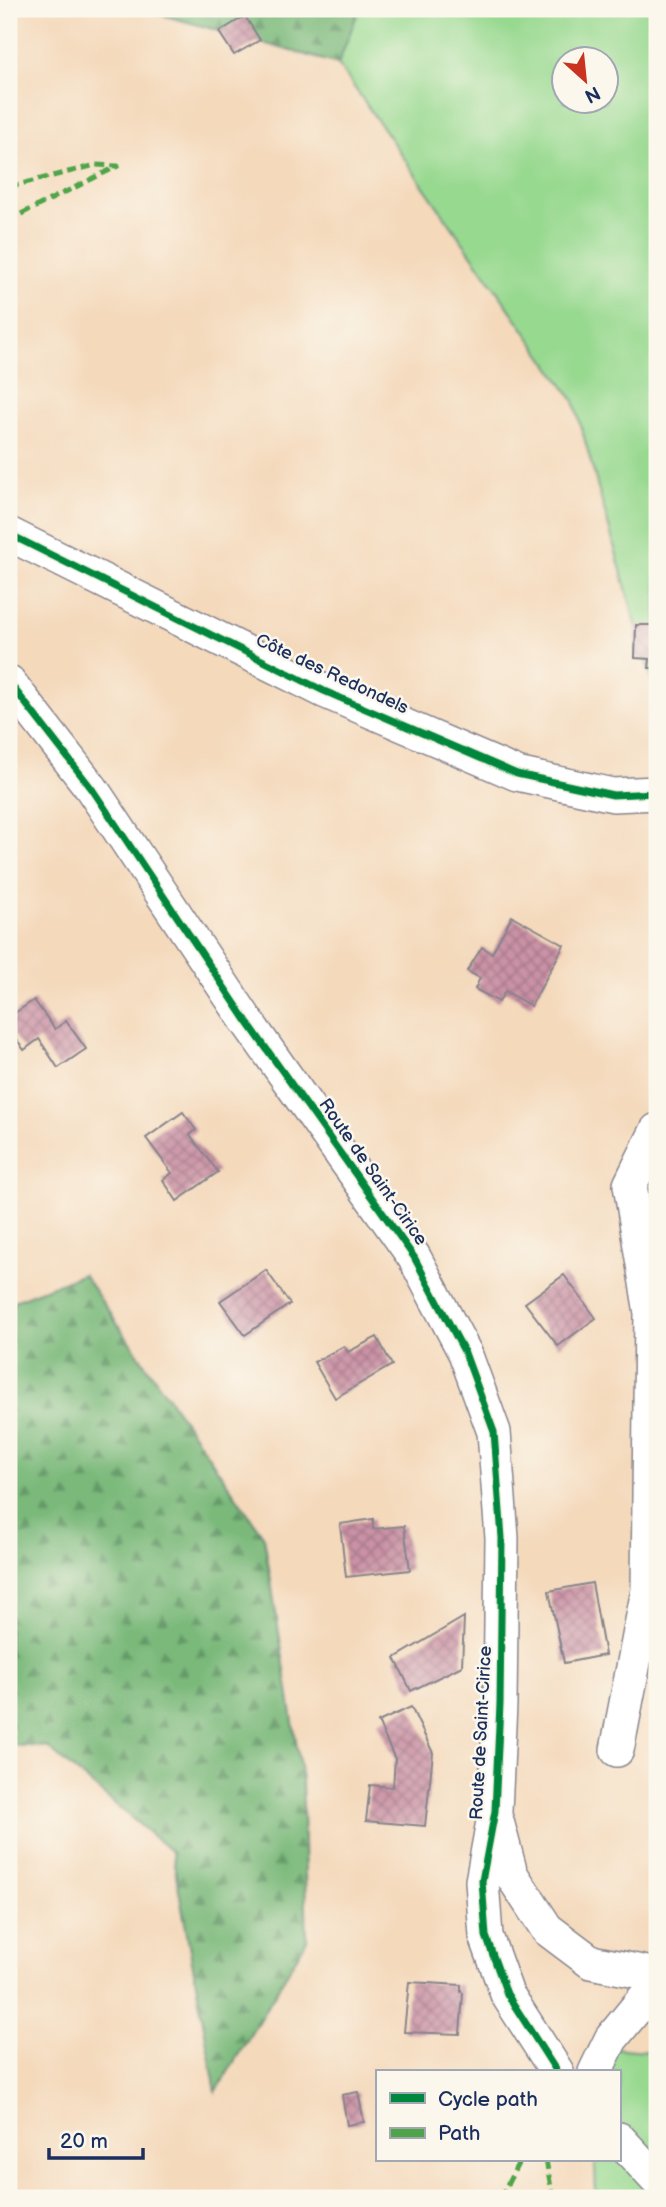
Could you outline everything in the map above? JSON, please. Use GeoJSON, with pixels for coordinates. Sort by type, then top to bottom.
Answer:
{"type":"FeatureCollection","features":[{"type":"Feature","properties":{"kind":"street","name":"Côte des Redondels"},"geometry":{"type":"LineString","coordinates":[[9,534],[324,691],[517,774],[613,795],[657,793]]}},
{"type":"Feature","properties":{"kind":"street","name":"Route de Saint-Cirice"},"geometry":{"type":"LineString","coordinates":[[9,682],[92,789],[246,1020],[414,1257],[465,1353],[494,1432],[502,1538],[500,1704],[495,1811],[482,1881],[486,1936],[507,1994],[556,2070]]}},
{"type":"Feature","properties":{"kind":"street"},"geometry":{"type":"LineString","coordinates":[[617,1750],[648,1590],[651,1313],[630,1185],[657,1130]]}},
{"type":"Feature","properties":{"kind":"street","name":"Route de Saint-Cirice"},"geometry":{"type":"LineString","coordinates":[[495,1811],[511,1874],[547,1929],[591,1962],[657,1975]]}},
{"type":"Feature","properties":{"kind":"street"},"geometry":{"type":"LineString","coordinates":[[596,2070],[611,2039],[657,1983]]}},
{"type":"Feature","properties":{"kind":"street"},"geometry":{"type":"LineString","coordinates":[[620,2141],[657,2180]]}},
{"type":"Feature","properties":{"kind":"green space"},"geometry":{"type":"Polygon","coordinates":[[[141,9],[359,9],[338,64],[141,9]]]}},
{"type":"Feature","properties":{"kind":"green space"},"geometry":{"type":"Polygon","coordinates":[[[359,9],[657,9],[657,700],[574,401],[338,64],[359,9]]]}},
{"type":"Feature","properties":{"kind":"green space"},"geometry":{"type":"Polygon","coordinates":[[[83,1274],[264,1537],[302,1779],[307,1940],[216,2092],[172,1852],[47,1747],[9,1745],[9,1303],[83,1274]]]}},
{"type":"Feature","properties":{"kind":"green space"},"geometry":{"type":"Polygon","coordinates":[[[590,2046],[657,2052],[657,2198],[596,2198],[595,2162],[620,2162],[620,2070],[591,2070],[590,2046]]]}},
{"type":"Feature","properties":{"kind":"building"},"geometry":{"type":"Polygon","coordinates":[[[245,16],[260,40],[234,55],[219,32],[245,16]]]}},
{"type":"Feature","properties":{"kind":"building"},"geometry":{"type":"Polygon","coordinates":[[[636,625],[656,625],[657,668],[649,668],[650,659],[635,658],[636,625]]]}},
{"type":"Feature","properties":{"kind":"building"},"geometry":{"type":"Polygon","coordinates":[[[512,916],[564,945],[531,1006],[505,991],[499,1002],[475,989],[480,978],[467,971],[482,947],[492,953],[512,916]]]}},
{"type":"Feature","properties":{"kind":"building"},"geometry":{"type":"Polygon","coordinates":[[[34,1000],[55,1029],[66,1021],[86,1049],[58,1068],[39,1039],[24,1050],[9,1028],[9,1017],[34,1000]]]}},
{"type":"Feature","properties":{"kind":"building"},"geometry":{"type":"Polygon","coordinates":[[[183,1112],[196,1130],[190,1135],[218,1172],[177,1201],[163,1180],[172,1173],[146,1138],[183,1112]]]}},
{"type":"Feature","properties":{"kind":"building"},"geometry":{"type":"Polygon","coordinates":[[[266,1270],[290,1304],[245,1335],[220,1301],[266,1270]]]}},
{"type":"Feature","properties":{"kind":"building"},"geometry":{"type":"Polygon","coordinates":[[[564,1275],[596,1318],[558,1346],[525,1303],[564,1275]]]}},
{"type":"Feature","properties":{"kind":"building"},"geometry":{"type":"Polygon","coordinates":[[[377,1337],[392,1365],[335,1398],[314,1362],[344,1346],[348,1352],[377,1337]]]}},
{"type":"Feature","properties":{"kind":"building"},"geometry":{"type":"Polygon","coordinates":[[[373,1519],[373,1529],[404,1526],[410,1570],[346,1577],[340,1524],[373,1519]]]}},
{"type":"Feature","properties":{"kind":"building"},"geometry":{"type":"Polygon","coordinates":[[[592,1583],[605,1655],[564,1663],[549,1591],[592,1583]]]}},
{"type":"Feature","properties":{"kind":"building"},"geometry":{"type":"Polygon","coordinates":[[[464,1617],[462,1666],[411,1691],[395,1658],[464,1617]]]}},
{"type":"Feature","properties":{"kind":"building"},"geometry":{"type":"Polygon","coordinates":[[[411,1707],[433,1753],[425,1826],[366,1821],[370,1785],[393,1787],[395,1759],[378,1722],[411,1707]]]}},
{"type":"Feature","properties":{"kind":"building"},"geometry":{"type":"Polygon","coordinates":[[[409,1982],[461,1985],[463,1993],[460,2034],[404,2032],[409,1982]]]}},
{"type":"Feature","properties":{"kind":"building"},"geometry":{"type":"Polygon","coordinates":[[[358,2092],[364,2122],[347,2125],[342,2095],[358,2092]]]}},
{"type":"Feature","properties":{"kind":"marked path"},"geometry":{"type":"LineString","coordinates":[[9,187],[96,165],[118,166],[9,220]]}},
{"type":"Feature","properties":{"kind":"marked path"},"geometry":{"type":"LineString","coordinates":[[500,2198],[519,2162]]}},
{"type":"Feature","properties":{"kind":"marked path"},"geometry":{"type":"LineString","coordinates":[[546,2162],[553,2198]]}},
{"type":"Feature","properties":{"kind":"cycle path"},"geometry":{"type":"LineString","coordinates":[[9,534],[324,691],[517,774],[613,795],[657,793]]}},
{"type":"Feature","properties":{"kind":"cycle path"},"geometry":{"type":"LineString","coordinates":[[9,682],[92,789],[246,1020],[414,1257],[465,1353],[494,1432],[502,1538],[500,1704],[495,1811],[482,1881],[486,1936],[507,1994],[556,2070]]}}]}
